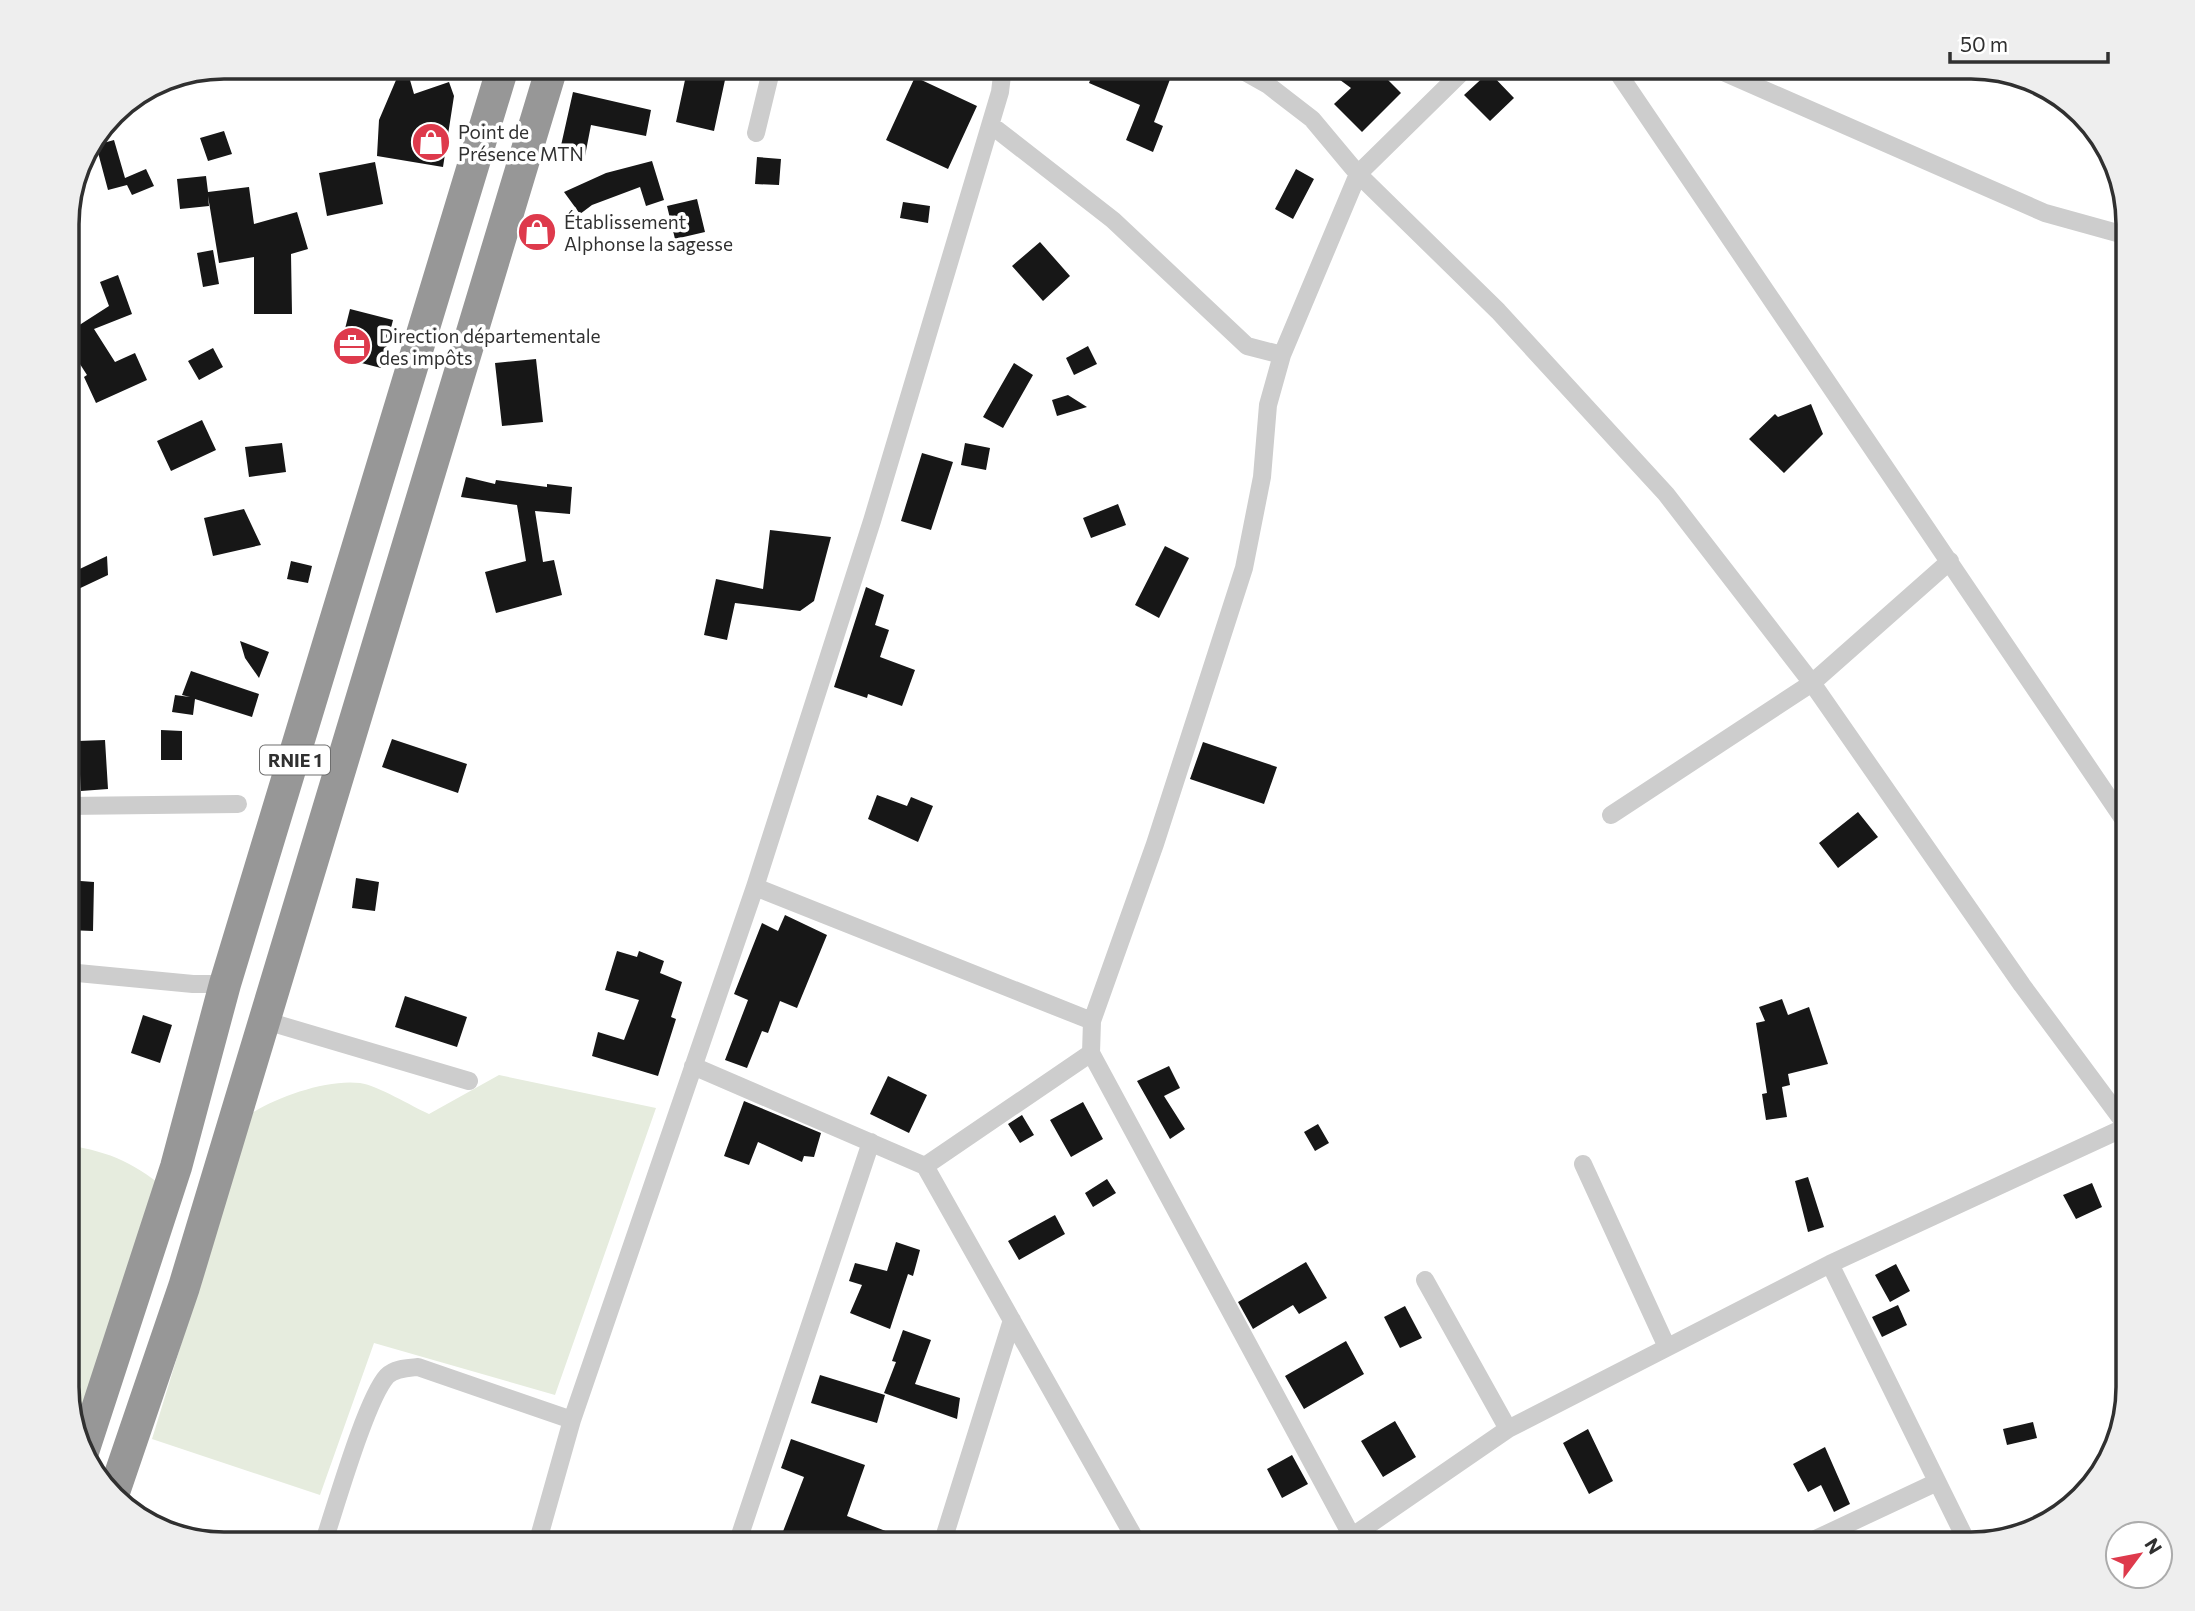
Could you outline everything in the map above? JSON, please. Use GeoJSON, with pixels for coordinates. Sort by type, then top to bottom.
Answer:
{"type":"FeatureCollection","features":[{"type":"Feature","properties":{"kind":"highway","name":"RNIE 1"},"geometry":{"type":"LineString","coordinates":[[88,1437],[180,1155],[225,984],[499,79]]}},
{"type":"Feature","properties":{"kind":"highway","name":"RNIE 1"},"geometry":{"type":"LineString","coordinates":[[116,1485],[184,1287],[548,79]]}},
{"type":"Feature","properties":{"kind":"street"},"geometry":{"type":"LineString","coordinates":[[756,133],[769,79]]}},
{"type":"Feature","properties":{"kind":"street"},"geometry":{"type":"LineString","coordinates":[[541,1532],[572,1420],[755,887],[872,521],[991,125],[1000,79]]}},
{"type":"Feature","properties":{"kind":"street"},"geometry":{"type":"LineString","coordinates":[[1258,79],[1312,119],[1358,174],[1498,311],[1622,442],[1666,494],[1812,682],[2022,985],[2116,1111]]}},
{"type":"Feature","properties":{"kind":"street"},"geometry":{"type":"LineString","coordinates":[[1345,1532],[1091,1053],[1092,1021],[1155,844],[1244,568],[1262,477],[1268,405],[1282,355],[1358,174],[1453,79]]}},
{"type":"Feature","properties":{"kind":"street"},"geometry":{"type":"LineString","coordinates":[[1623,79],[2116,806]]}},
{"type":"Feature","properties":{"kind":"street"},"geometry":{"type":"LineString","coordinates":[[1741,79],[2045,214],[2116,232]]}},
{"type":"Feature","properties":{"kind":"street"},"geometry":{"type":"LineString","coordinates":[[991,125],[1113,220],[1247,346],[1282,355]]}},
{"type":"Feature","properties":{"kind":"street"},"geometry":{"type":"LineString","coordinates":[[1611,815],[1812,682],[1950,561]]}},
{"type":"Feature","properties":{"kind":"street"},"geometry":{"type":"LineString","coordinates":[[79,806],[238,804]]}},
{"type":"Feature","properties":{"kind":"street"},"geometry":{"type":"LineString","coordinates":[[755,887],[1092,1021]]}},
{"type":"Feature","properties":{"kind":"street"},"geometry":{"type":"LineString","coordinates":[[79,973],[193,984],[225,984]]}},
{"type":"Feature","properties":{"kind":"street"},"geometry":{"type":"LineString","coordinates":[[263,1020],[469,1081]]}},
{"type":"Feature","properties":{"kind":"street"},"geometry":{"type":"LineString","coordinates":[[925,1166],[1091,1053]]}},
{"type":"Feature","properties":{"kind":"street"},"geometry":{"type":"LineString","coordinates":[[693,1066],[925,1166],[1131,1532]]}},
{"type":"Feature","properties":{"kind":"street"},"geometry":{"type":"LineString","coordinates":[[1364,1532],[1508,1429],[1666,1345],[1830,1264],[2116,1133]]}},
{"type":"Feature","properties":{"kind":"street"},"geometry":{"type":"LineString","coordinates":[[741,1532],[871,1142]]}},
{"type":"Feature","properties":{"kind":"street"},"geometry":{"type":"LineString","coordinates":[[1583,1164],[1666,1345]]}},
{"type":"Feature","properties":{"kind":"street"},"geometry":{"type":"LineString","coordinates":[[1830,1264],[1961,1532]]}},
{"type":"Feature","properties":{"kind":"street"},"geometry":{"type":"LineString","coordinates":[[1425,1280],[1508,1429]]}},
{"type":"Feature","properties":{"kind":"street"},"geometry":{"type":"LineString","coordinates":[[947,1532],[1013,1321]]}},
{"type":"Feature","properties":{"kind":"street"},"geometry":{"type":"LineString","coordinates":[[328,1532],[374,1398],[388,1375],[402,1368],[418,1367],[572,1420]]}},
{"type":"Feature","properties":{"kind":"street"},"geometry":{"type":"LineString","coordinates":[[1832,1532],[1935,1483]]}},
{"type":"Feature","properties":{"kind":"shaded area"},"geometry":{"type":"Polygon","coordinates":[[[499,1075],[656,1108],[555,1395],[374,1343],[320,1495],[152,1439],[252,1113],[304,1090],[347,1082],[376,1088],[429,1114],[499,1075]]]}},
{"type":"Feature","properties":{"kind":"shaded area"},"geometry":{"type":"Polygon","coordinates":[[[79,1147],[123,1161],[171,1193],[86,1430],[79,1396],[79,1147]]]}},
{"type":"Feature","properties":{"kind":"building"},"geometry":{"type":"Polygon","coordinates":[[[396,79],[410,79],[414,94],[449,82],[454,96],[443,167],[377,156],[379,120],[396,79]]]}},
{"type":"Feature","properties":{"kind":"building"},"geometry":{"type":"Polygon","coordinates":[[[685,79],[725,79],[714,131],[676,122],[685,79]]]}},
{"type":"Feature","properties":{"kind":"building"},"geometry":{"type":"Polygon","coordinates":[[[914,79],[977,106],[948,169],[886,140],[914,79]]]}},
{"type":"Feature","properties":{"kind":"building"},"geometry":{"type":"Polygon","coordinates":[[[1091,79],[1170,79],[1154,122],[1163,126],[1153,152],[1126,140],[1140,105],[1089,83],[1091,79]]]}},
{"type":"Feature","properties":{"kind":"building"},"geometry":{"type":"Polygon","coordinates":[[[1339,79],[1387,79],[1401,93],[1362,132],[1334,104],[1351,88],[1339,79]]]}},
{"type":"Feature","properties":{"kind":"building"},"geometry":{"type":"Polygon","coordinates":[[[1481,79],[1496,79],[1514,98],[1490,121],[1464,95],[1481,79]]]}},
{"type":"Feature","properties":{"kind":"building"},"geometry":{"type":"Polygon","coordinates":[[[573,92],[651,110],[646,136],[591,125],[585,156],[560,150],[573,92]]]}},
{"type":"Feature","properties":{"kind":"building"},"geometry":{"type":"Polygon","coordinates":[[[224,131],[232,154],[208,161],[200,138],[224,131]]]}},
{"type":"Feature","properties":{"kind":"building"},"geometry":{"type":"Polygon","coordinates":[[[114,140],[125,178],[146,169],[154,186],[132,195],[127,185],[108,190],[98,152],[103,143],[114,140]]]}},
{"type":"Feature","properties":{"kind":"building"},"geometry":{"type":"Polygon","coordinates":[[[757,157],[781,159],[779,185],[755,184],[757,157]]]}},
{"type":"Feature","properties":{"kind":"building"},"geometry":{"type":"Polygon","coordinates":[[[652,161],[664,200],[646,206],[640,187],[592,205],[580,214],[564,192],[606,173],[652,161]]]}},
{"type":"Feature","properties":{"kind":"building"},"geometry":{"type":"Polygon","coordinates":[[[375,162],[383,204],[327,216],[319,173],[375,162]]]}},
{"type":"Feature","properties":{"kind":"building"},"geometry":{"type":"Polygon","coordinates":[[[1296,169],[1314,179],[1293,219],[1275,209],[1296,169]]]}},
{"type":"Feature","properties":{"kind":"building"},"geometry":{"type":"Polygon","coordinates":[[[206,176],[208,192],[249,187],[254,224],[297,212],[308,249],[291,254],[292,314],[254,314],[254,257],[219,263],[208,196],[209,206],[180,209],[177,179],[206,176]]]}},
{"type":"Feature","properties":{"kind":"building"},"geometry":{"type":"Polygon","coordinates":[[[697,199],[705,232],[675,239],[667,206],[697,199]]]}},
{"type":"Feature","properties":{"kind":"building"},"geometry":{"type":"Polygon","coordinates":[[[903,202],[930,206],[928,223],[900,218],[903,202]]]}},
{"type":"Feature","properties":{"kind":"building"},"geometry":{"type":"Polygon","coordinates":[[[1040,242],[1070,276],[1043,301],[1012,266],[1040,242]]]}},
{"type":"Feature","properties":{"kind":"building"},"geometry":{"type":"Polygon","coordinates":[[[213,250],[219,284],[203,287],[197,253],[213,250]]]}},
{"type":"Feature","properties":{"kind":"building"},"geometry":{"type":"Polygon","coordinates":[[[118,275],[132,314],[94,329],[115,362],[135,353],[147,380],[96,403],[84,377],[87,375],[79,363],[79,325],[109,306],[100,282],[118,275]]]}},
{"type":"Feature","properties":{"kind":"building"},"geometry":{"type":"Polygon","coordinates":[[[350,309],[393,320],[381,368],[338,357],[350,309]]]}},
{"type":"Feature","properties":{"kind":"building"},"geometry":{"type":"Polygon","coordinates":[[[1088,346],[1097,364],[1074,375],[1066,358],[1088,346]]]}},
{"type":"Feature","properties":{"kind":"building"},"geometry":{"type":"Polygon","coordinates":[[[213,348],[223,367],[199,380],[188,361],[213,348]]]}},
{"type":"Feature","properties":{"kind":"building"},"geometry":{"type":"Polygon","coordinates":[[[536,359],[543,422],[502,426],[495,363],[536,359]]]}},
{"type":"Feature","properties":{"kind":"building"},"geometry":{"type":"Polygon","coordinates":[[[1014,363],[1033,375],[1003,428],[983,417],[1014,363]]]}},
{"type":"Feature","properties":{"kind":"building"},"geometry":{"type":"Polygon","coordinates":[[[1068,395],[1087,407],[1057,416],[1052,400],[1068,395]]]}},
{"type":"Feature","properties":{"kind":"building"},"geometry":{"type":"Polygon","coordinates":[[[1811,404],[1823,434],[1784,473],[1749,439],[1775,414],[1778,417],[1811,404]]]}},
{"type":"Feature","properties":{"kind":"building"},"geometry":{"type":"Polygon","coordinates":[[[202,420],[216,450],[171,471],[157,441],[202,420]]]}},
{"type":"Feature","properties":{"kind":"building"},"geometry":{"type":"Polygon","coordinates":[[[282,443],[286,472],[249,477],[245,447],[282,443]]]}},
{"type":"Feature","properties":{"kind":"building"},"geometry":{"type":"Polygon","coordinates":[[[965,443],[990,448],[986,470],[961,465],[965,443]]]}},
{"type":"Feature","properties":{"kind":"building"},"geometry":{"type":"Polygon","coordinates":[[[922,453],[953,462],[931,530],[901,521],[922,453]]]}},
{"type":"Feature","properties":{"kind":"building"},"geometry":{"type":"Polygon","coordinates":[[[466,477],[495,484],[496,480],[547,487],[547,484],[572,487],[570,514],[535,511],[543,562],[554,560],[562,595],[496,613],[485,572],[526,561],[517,505],[461,497],[466,477]]]}},
{"type":"Feature","properties":{"kind":"building"},"geometry":{"type":"Polygon","coordinates":[[[1118,504],[1126,525],[1091,538],[1083,518],[1118,504]]]}},
{"type":"Feature","properties":{"kind":"building"},"geometry":{"type":"Polygon","coordinates":[[[244,509],[261,545],[213,556],[204,518],[244,509]]]}},
{"type":"Feature","properties":{"kind":"building"},"geometry":{"type":"Polygon","coordinates":[[[770,530],[831,537],[814,601],[800,611],[735,603],[727,640],[704,635],[716,579],[763,589],[770,530]]]}},
{"type":"Feature","properties":{"kind":"building"},"geometry":{"type":"Polygon","coordinates":[[[1165,546],[1189,558],[1159,618],[1135,605],[1165,546]]]}},
{"type":"Feature","properties":{"kind":"building"},"geometry":{"type":"Polygon","coordinates":[[[107,556],[108,575],[79,589],[79,569],[107,556]]]}},
{"type":"Feature","properties":{"kind":"building"},"geometry":{"type":"Polygon","coordinates":[[[291,561],[312,566],[308,583],[287,579],[291,561]]]}},
{"type":"Feature","properties":{"kind":"building"},"geometry":{"type":"Polygon","coordinates":[[[866,587],[884,595],[875,625],[889,630],[880,657],[915,670],[902,706],[868,694],[867,698],[834,687],[866,587]]]}},
{"type":"Feature","properties":{"kind":"building"},"geometry":{"type":"Polygon","coordinates":[[[240,641],[269,652],[259,678],[245,658],[240,641]]]}},
{"type":"Feature","properties":{"kind":"building"},"geometry":{"type":"Polygon","coordinates":[[[191,671],[259,694],[252,717],[195,699],[193,715],[172,712],[175,695],[190,697],[182,695],[191,671]]]}},
{"type":"Feature","properties":{"kind":"building"},"geometry":{"type":"Polygon","coordinates":[[[161,730],[182,731],[182,760],[161,760],[161,730]]]}},
{"type":"Feature","properties":{"kind":"building"},"geometry":{"type":"Polygon","coordinates":[[[392,739],[467,764],[458,793],[382,767],[392,739]]]}},
{"type":"Feature","properties":{"kind":"building"},"geometry":{"type":"Polygon","coordinates":[[[105,740],[108,789],[81,791],[79,741],[105,740]]]}},
{"type":"Feature","properties":{"kind":"building"},"geometry":{"type":"Polygon","coordinates":[[[1203,742],[1277,767],[1264,804],[1190,779],[1203,742]]]}},
{"type":"Feature","properties":{"kind":"building"},"geometry":{"type":"Polygon","coordinates":[[[877,795],[907,806],[911,797],[933,806],[918,842],[868,819],[877,795]]]}},
{"type":"Feature","properties":{"kind":"building"},"geometry":{"type":"Polygon","coordinates":[[[1858,812],[1878,837],[1838,868],[1819,843],[1858,812]]]}},
{"type":"Feature","properties":{"kind":"building"},"geometry":{"type":"Polygon","coordinates":[[[356,878],[379,882],[375,911],[352,908],[356,878]]]}},
{"type":"Feature","properties":{"kind":"building"},"geometry":{"type":"Polygon","coordinates":[[[79,881],[94,882],[93,931],[79,930],[79,881]]]}},
{"type":"Feature","properties":{"kind":"building"},"geometry":{"type":"Polygon","coordinates":[[[785,915],[827,935],[797,1008],[780,1001],[768,1033],[762,1031],[747,1068],[725,1060],[748,1000],[734,994],[762,923],[778,931],[785,915]]]}},
{"type":"Feature","properties":{"kind":"building"},"geometry":{"type":"Polygon","coordinates":[[[617,951],[637,957],[639,951],[664,961],[660,973],[682,982],[671,1017],[676,1019],[658,1076],[592,1056],[598,1032],[624,1040],[639,1000],[605,990],[617,951]]]}},
{"type":"Feature","properties":{"kind":"building"},"geometry":{"type":"Polygon","coordinates":[[[405,996],[467,1017],[457,1047],[395,1027],[405,996]]]}},
{"type":"Feature","properties":{"kind":"building"},"geometry":{"type":"Polygon","coordinates":[[[1782,999],[1788,1015],[1809,1007],[1828,1064],[1788,1074],[1790,1085],[1782,1087],[1787,1117],[1766,1120],[1762,1094],[1767,1093],[1756,1023],[1765,1021],[1759,1007],[1782,999]]]}},
{"type":"Feature","properties":{"kind":"building"},"geometry":{"type":"Polygon","coordinates":[[[143,1015],[172,1025],[160,1063],[131,1053],[143,1015]]]}},
{"type":"Feature","properties":{"kind":"building"},"geometry":{"type":"Polygon","coordinates":[[[1169,1066],[1180,1088],[1164,1096],[1185,1129],[1170,1139],[1137,1081],[1169,1066]]]}},
{"type":"Feature","properties":{"kind":"building"},"geometry":{"type":"Polygon","coordinates":[[[888,1076],[927,1095],[909,1133],[870,1114],[888,1076]]]}},
{"type":"Feature","properties":{"kind":"building"},"geometry":{"type":"Polygon","coordinates":[[[744,1101],[821,1133],[814,1157],[804,1156],[802,1162],[758,1142],[749,1165],[724,1156],[744,1101]]]}},
{"type":"Feature","properties":{"kind":"building"},"geometry":{"type":"Polygon","coordinates":[[[1083,1102],[1103,1139],[1071,1157],[1050,1120],[1083,1102]]]}},
{"type":"Feature","properties":{"kind":"building"},"geometry":{"type":"Polygon","coordinates":[[[1022,1115],[1034,1135],[1020,1143],[1008,1124],[1022,1115]]]}},
{"type":"Feature","properties":{"kind":"building"},"geometry":{"type":"Polygon","coordinates":[[[1318,1124],[1329,1143],[1315,1151],[1304,1132],[1318,1124]]]}},
{"type":"Feature","properties":{"kind":"building"},"geometry":{"type":"Polygon","coordinates":[[[1808,1177],[1824,1227],[1808,1232],[1795,1181],[1808,1177]]]}},
{"type":"Feature","properties":{"kind":"building"},"geometry":{"type":"Polygon","coordinates":[[[1107,1179],[1116,1193],[1093,1207],[1085,1193],[1107,1179]]]}},
{"type":"Feature","properties":{"kind":"building"},"geometry":{"type":"Polygon","coordinates":[[[2092,1183],[2102,1207],[2076,1219],[2063,1195],[2092,1183]]]}},
{"type":"Feature","properties":{"kind":"building"},"geometry":{"type":"Polygon","coordinates":[[[1055,1215],[1065,1234],[1019,1260],[1008,1241],[1055,1215]]]}},
{"type":"Feature","properties":{"kind":"building"},"geometry":{"type":"Polygon","coordinates":[[[896,1242],[920,1250],[913,1276],[908,1274],[890,1329],[850,1313],[862,1285],[849,1281],[855,1263],[887,1271],[896,1242]]]}},
{"type":"Feature","properties":{"kind":"building"},"geometry":{"type":"Polygon","coordinates":[[[1306,1262],[1327,1298],[1299,1314],[1293,1305],[1253,1329],[1238,1302],[1306,1262]]]}},
{"type":"Feature","properties":{"kind":"building"},"geometry":{"type":"Polygon","coordinates":[[[1896,1264],[1910,1291],[1890,1302],[1875,1275],[1896,1264]]]}},
{"type":"Feature","properties":{"kind":"building"},"geometry":{"type":"Polygon","coordinates":[[[1898,1305],[1907,1325],[1882,1337],[1872,1317],[1898,1305]]]}},
{"type":"Feature","properties":{"kind":"building"},"geometry":{"type":"Polygon","coordinates":[[[1405,1306],[1422,1338],[1400,1348],[1384,1317],[1405,1306]]]}},
{"type":"Feature","properties":{"kind":"building"},"geometry":{"type":"Polygon","coordinates":[[[903,1330],[931,1340],[915,1384],[960,1398],[957,1419],[884,1393],[896,1362],[892,1361],[903,1330]]]}},
{"type":"Feature","properties":{"kind":"building"},"geometry":{"type":"Polygon","coordinates":[[[1346,1341],[1364,1374],[1304,1409],[1285,1376],[1346,1341]]]}},
{"type":"Feature","properties":{"kind":"building"},"geometry":{"type":"Polygon","coordinates":[[[820,1375],[885,1395],[877,1423],[811,1403],[820,1375]]]}},
{"type":"Feature","properties":{"kind":"building"},"geometry":{"type":"Polygon","coordinates":[[[1395,1421],[1416,1457],[1383,1477],[1361,1441],[1395,1421]]]}},
{"type":"Feature","properties":{"kind":"building"},"geometry":{"type":"Polygon","coordinates":[[[2033,1422],[2037,1438],[2007,1445],[2003,1429],[2033,1422]]]}},
{"type":"Feature","properties":{"kind":"building"},"geometry":{"type":"Polygon","coordinates":[[[1588,1429],[1613,1481],[1589,1494],[1563,1443],[1588,1429]]]}},
{"type":"Feature","properties":{"kind":"building"},"geometry":{"type":"Polygon","coordinates":[[[791,1439],[865,1465],[847,1516],[888,1532],[783,1532],[804,1477],[781,1468],[791,1439]]]}},
{"type":"Feature","properties":{"kind":"building"},"geometry":{"type":"Polygon","coordinates":[[[1825,1447],[1850,1504],[1834,1512],[1821,1485],[1808,1492],[1793,1464],[1825,1447]]]}},
{"type":"Feature","properties":{"kind":"building"},"geometry":{"type":"Polygon","coordinates":[[[1292,1455],[1308,1484],[1282,1498],[1267,1469],[1292,1455]]]}},
{"type":"Feature","properties":{"kind":"place","name":"Point de Présence MTN"},"geometry":{"type":"Point","coordinates":[431,142]}},
{"type":"Feature","properties":{"kind":"place","name":"Établissement Alphonse la sagesse"},"geometry":{"type":"Point","coordinates":[537,232]}},
{"type":"Feature","properties":{"kind":"place","name":"Direction départementale des impôts"},"geometry":{"type":"Point","coordinates":[352,346]}}]}
